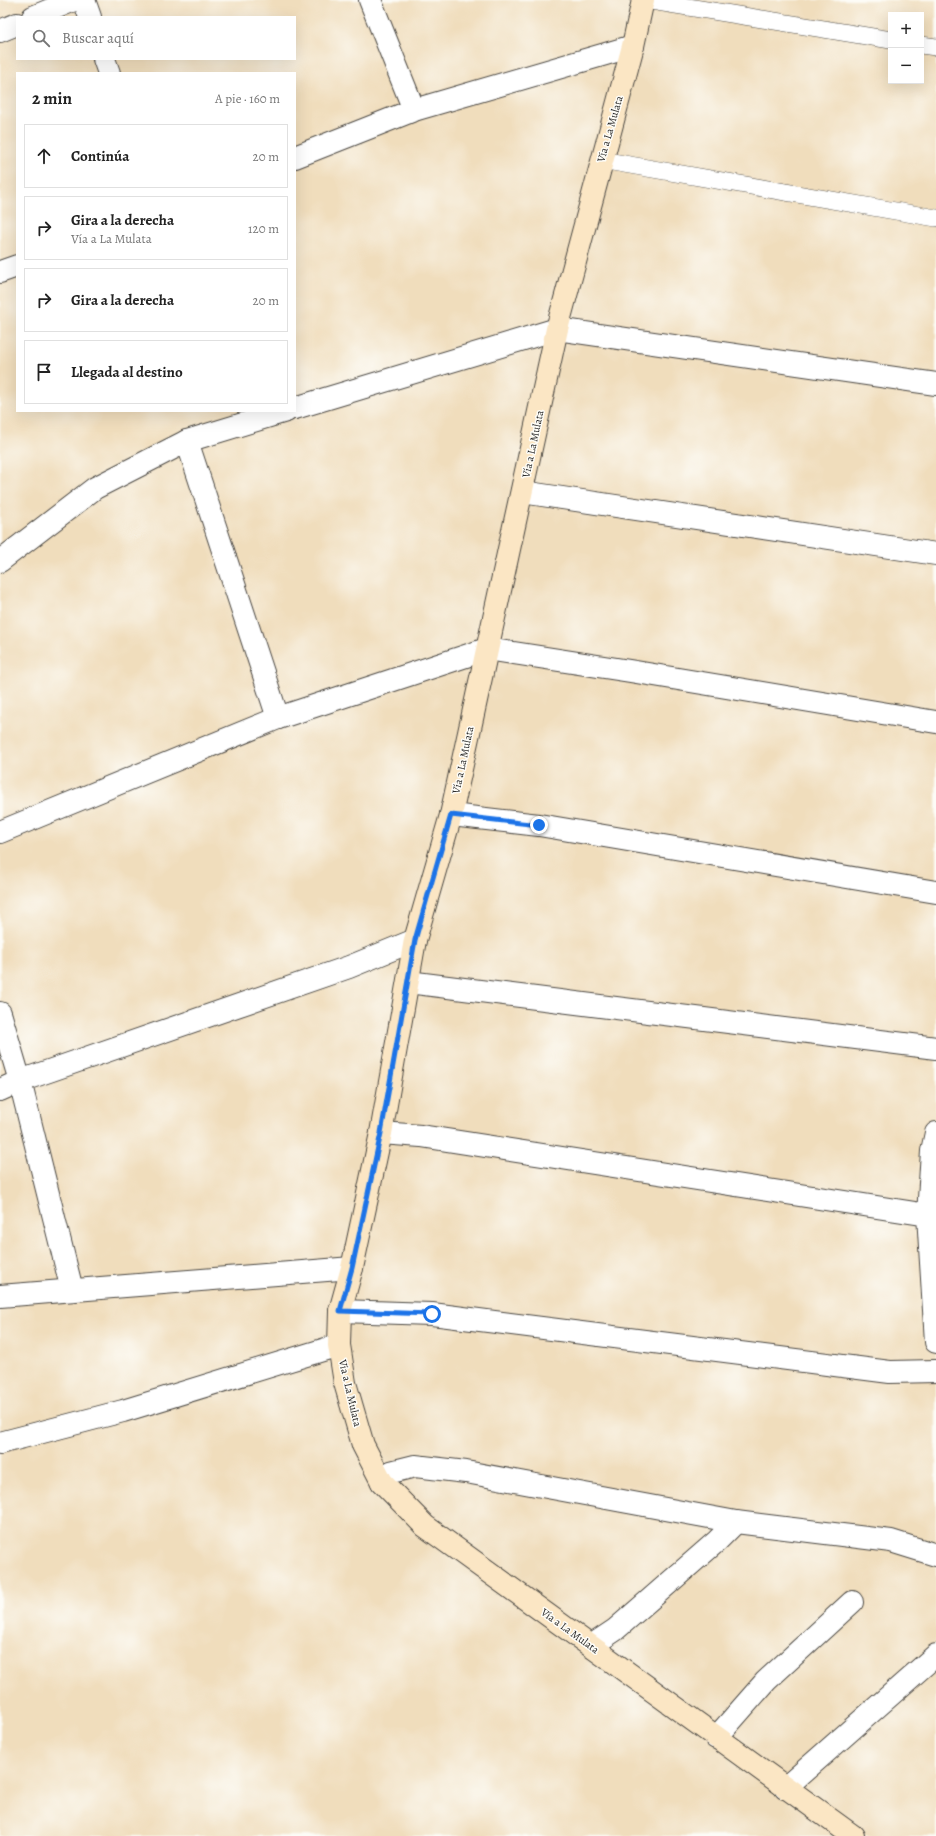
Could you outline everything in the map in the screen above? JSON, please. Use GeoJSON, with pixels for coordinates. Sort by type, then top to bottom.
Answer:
{"type":"FeatureCollection","features":[{"type":"Feature","properties":{"kind":"street"},"geometry":{"type":"LineString","coordinates":[[36,16],[74,0]]}},
{"type":"Feature","properties":{"kind":"street"},"geometry":{"type":"LineString","coordinates":[[84,0],[90,16]]}},
{"type":"Feature","properties":{"kind":"street"},"geometry":{"type":"LineString","coordinates":[[370,0],[414,110]]}},
{"type":"Feature","properties":{"kind":"street","name":"Vía a La Mulata"},"geometry":{"type":"LineString","coordinates":[[644,0],[557,329],[451,815],[415,940],[381,1133],[352,1268],[340,1311],[339,1345],[346,1383],[363,1444],[382,1482],[425,1526],[853,1836]]}},
{"type":"Feature","properties":{"kind":"street"},"geometry":{"type":"LineString","coordinates":[[0,31],[16,24]]}},
{"type":"Feature","properties":{"kind":"street"},"geometry":{"type":"LineString","coordinates":[[296,157],[414,110],[633,46]]}},
{"type":"Feature","properties":{"kind":"street"},"geometry":{"type":"LineString","coordinates":[[104,60],[109,72]]}},
{"type":"Feature","properties":{"kind":"street"},"geometry":{"type":"LineString","coordinates":[[0,272],[16,266]]}},
{"type":"Feature","properties":{"kind":"street"},"geometry":{"type":"LineString","coordinates":[[296,408],[557,329],[936,384]]}},
{"type":"Feature","properties":{"kind":"street"},"geometry":{"type":"LineString","coordinates":[[0,561],[95,488],[187,441],[283,412]]}},
{"type":"Feature","properties":{"kind":"street"},"geometry":{"type":"LineString","coordinates":[[187,441],[278,718]]}},
{"type":"Feature","properties":{"kind":"street"},"geometry":{"type":"LineString","coordinates":[[522,492],[936,554]]}},
{"type":"Feature","properties":{"kind":"street"},"geometry":{"type":"LineString","coordinates":[[0,832],[278,718],[487,649],[630,671],[936,722]]}},
{"type":"Feature","properties":{"kind":"street"},"geometry":{"type":"LineString","coordinates":[[451,815],[539,825],[936,892]]}},
{"type":"Feature","properties":{"kind":"street"},"geometry":{"type":"LineString","coordinates":[[0,1090],[20,1081],[349,967],[415,940]]}},
{"type":"Feature","properties":{"kind":"street"},"geometry":{"type":"LineString","coordinates":[[408,982],[936,1048]]}},
{"type":"Feature","properties":{"kind":"street"},"geometry":{"type":"LineString","coordinates":[[0,1013],[20,1081],[72,1290]]}},
{"type":"Feature","properties":{"kind":"street"},"geometry":{"type":"LineString","coordinates":[[381,1133],[421,1136],[928,1215]]}},
{"type":"Feature","properties":{"kind":"street"},"geometry":{"type":"LineString","coordinates":[[936,1133],[932,1151],[928,1215],[932,1256],[933,1309],[936,1342]]}},
{"type":"Feature","properties":{"kind":"street"},"geometry":{"type":"LineString","coordinates":[[0,1296],[352,1268]]}},
{"type":"Feature","properties":{"kind":"street"},"geometry":{"type":"LineString","coordinates":[[340,1311],[432,1314],[890,1372],[936,1371]]}},
{"type":"Feature","properties":{"kind":"street"},"geometry":{"type":"LineString","coordinates":[[0,1443],[123,1411],[339,1345]]}},
{"type":"Feature","properties":{"kind":"street"},"geometry":{"type":"LineString","coordinates":[[382,1482],[391,1472],[415,1466],[466,1472],[736,1522],[890,1541],[936,1555]]}},
{"type":"Feature","properties":{"kind":"street"},"geometry":{"type":"LineString","coordinates":[[591,1646],[615,1630],[717,1541],[736,1522]]}},
{"type":"Feature","properties":{"kind":"street"},"geometry":{"type":"LineString","coordinates":[[716,1738],[766,1681],[852,1602]]}},
{"type":"Feature","properties":{"kind":"street"},"geometry":{"type":"LineString","coordinates":[[785,1788],[936,1655]]}},
{"type":"Feature","properties":{"kind":"lane"},"geometry":{"type":"LineString","coordinates":[[644,0],[888,40]]}},
{"type":"Feature","properties":{"kind":"lane"},"geometry":{"type":"LineString","coordinates":[[924,45],[936,47]]}},
{"type":"Feature","properties":{"kind":"lane"},"geometry":{"type":"LineString","coordinates":[[601,160],[936,218]]}},
{"type":"Feature","properties":{"kind":"route"},"geometry":{"type":"LineString","coordinates":[[432,1314],[340,1311],[352,1268],[381,1133],[415,940],[451,815],[539,825]]}}]}
